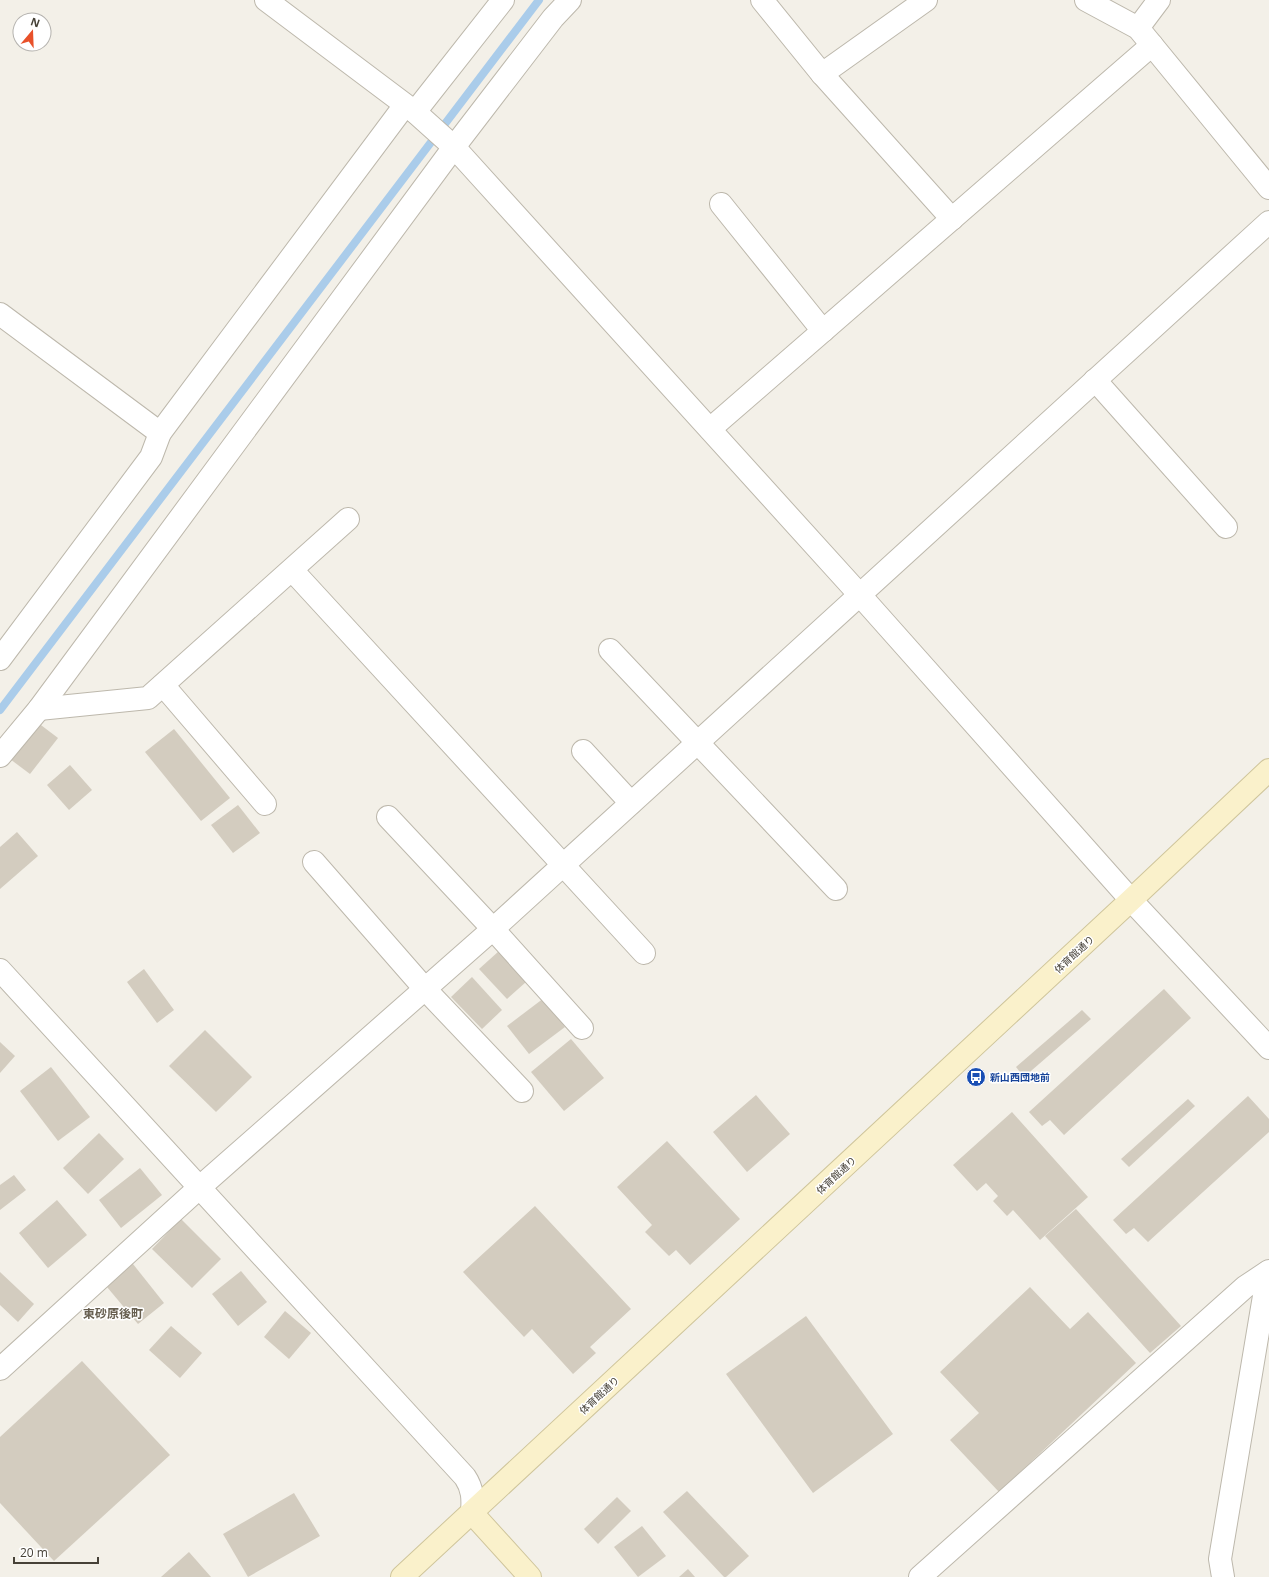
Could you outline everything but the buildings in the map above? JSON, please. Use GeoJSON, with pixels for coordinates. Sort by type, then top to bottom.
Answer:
{"type":"FeatureCollection","features":[{"type":"Feature","properties":{"kind":"street"},"geometry":{"type":"LineString","coordinates":[[266,0],[410,108],[454,146],[860,594],[1131,900],[1269,1048]]}},
{"type":"Feature","properties":{"kind":"street"},"geometry":{"type":"LineString","coordinates":[[0,659],[151,457],[160,433],[410,108],[503,0]]}},
{"type":"Feature","properties":{"kind":"street"},"geometry":{"type":"LineString","coordinates":[[0,756],[39,709],[454,146],[553,18],[570,0]]}},
{"type":"Feature","properties":{"kind":"street"},"geometry":{"type":"LineString","coordinates":[[762,0],[822,74],[952,219]]}},
{"type":"Feature","properties":{"kind":"street"},"geometry":{"type":"LineString","coordinates":[[822,74],[926,0]]}},
{"type":"Feature","properties":{"kind":"street"},"geometry":{"type":"LineString","coordinates":[[1086,0],[1138,28],[1269,188]]}},
{"type":"Feature","properties":{"kind":"street"},"geometry":{"type":"LineString","coordinates":[[1138,28],[1159,0]]}},
{"type":"Feature","properties":{"kind":"street"},"geometry":{"type":"LineString","coordinates":[[710,430],[1152,45]]}},
{"type":"Feature","properties":{"kind":"street"},"geometry":{"type":"LineString","coordinates":[[721,204],[823,331]]}},
{"type":"Feature","properties":{"kind":"street"},"geometry":{"type":"LineString","coordinates":[[0,1369],[200,1188],[493,929],[1269,222]]}},
{"type":"Feature","properties":{"kind":"street"},"geometry":{"type":"LineString","coordinates":[[0,314],[160,433]]}},
{"type":"Feature","properties":{"kind":"street"},"geometry":{"type":"LineString","coordinates":[[1095,380],[1226,527]]}},
{"type":"Feature","properties":{"kind":"street"},"geometry":{"type":"LineString","coordinates":[[39,709],[148,698],[348,519]]}},
{"type":"Feature","properties":{"kind":"street"},"geometry":{"type":"LineString","coordinates":[[292,570],[644,953]]}},
{"type":"Feature","properties":{"kind":"street"},"geometry":{"type":"LineString","coordinates":[[610,650],[836,889]]}},
{"type":"Feature","properties":{"kind":"street"},"geometry":{"type":"LineString","coordinates":[[163,685],[265,804]]}},
{"type":"Feature","properties":{"kind":"street"},"geometry":{"type":"LineString","coordinates":[[583,751],[631,803]]}},
{"type":"Feature","properties":{"kind":"street","name":"体育館通り"},"geometry":{"type":"LineString","coordinates":[[402,1577],[1269,770]]}},
{"type":"Feature","properties":{"kind":"street"},"geometry":{"type":"LineString","coordinates":[[388,817],[493,929],[582,1028]]}},
{"type":"Feature","properties":{"kind":"street"},"geometry":{"type":"LineString","coordinates":[[314,862],[426,989],[522,1091]]}},
{"type":"Feature","properties":{"kind":"street"},"geometry":{"type":"LineString","coordinates":[[0,970],[465,1477],[471,1486],[473,1496],[472,1513],[530,1577]]}},
{"type":"Feature","properties":{"kind":"street"},"geometry":{"type":"LineString","coordinates":[[920,1577],[1245,1286],[1269,1272]]}},
{"type":"Feature","properties":{"kind":"street"},"geometry":{"type":"LineString","coordinates":[[1223,1577],[1220,1558],[1269,1272]]}},
{"type":"Feature","properties":{"kind":"waterway"},"geometry":{"type":"LineString","coordinates":[[0,710],[539,0]]}},
{"type":"Feature","properties":{"kind":"place","name":"新山西団地前"},"geometry":{"type":"Point","coordinates":[976,1077]}},
{"type":"Feature","properties":{"kind":"district","name":"東砂原後町"},"geometry":{"type":"Point","coordinates":[113,1313]}}]}
